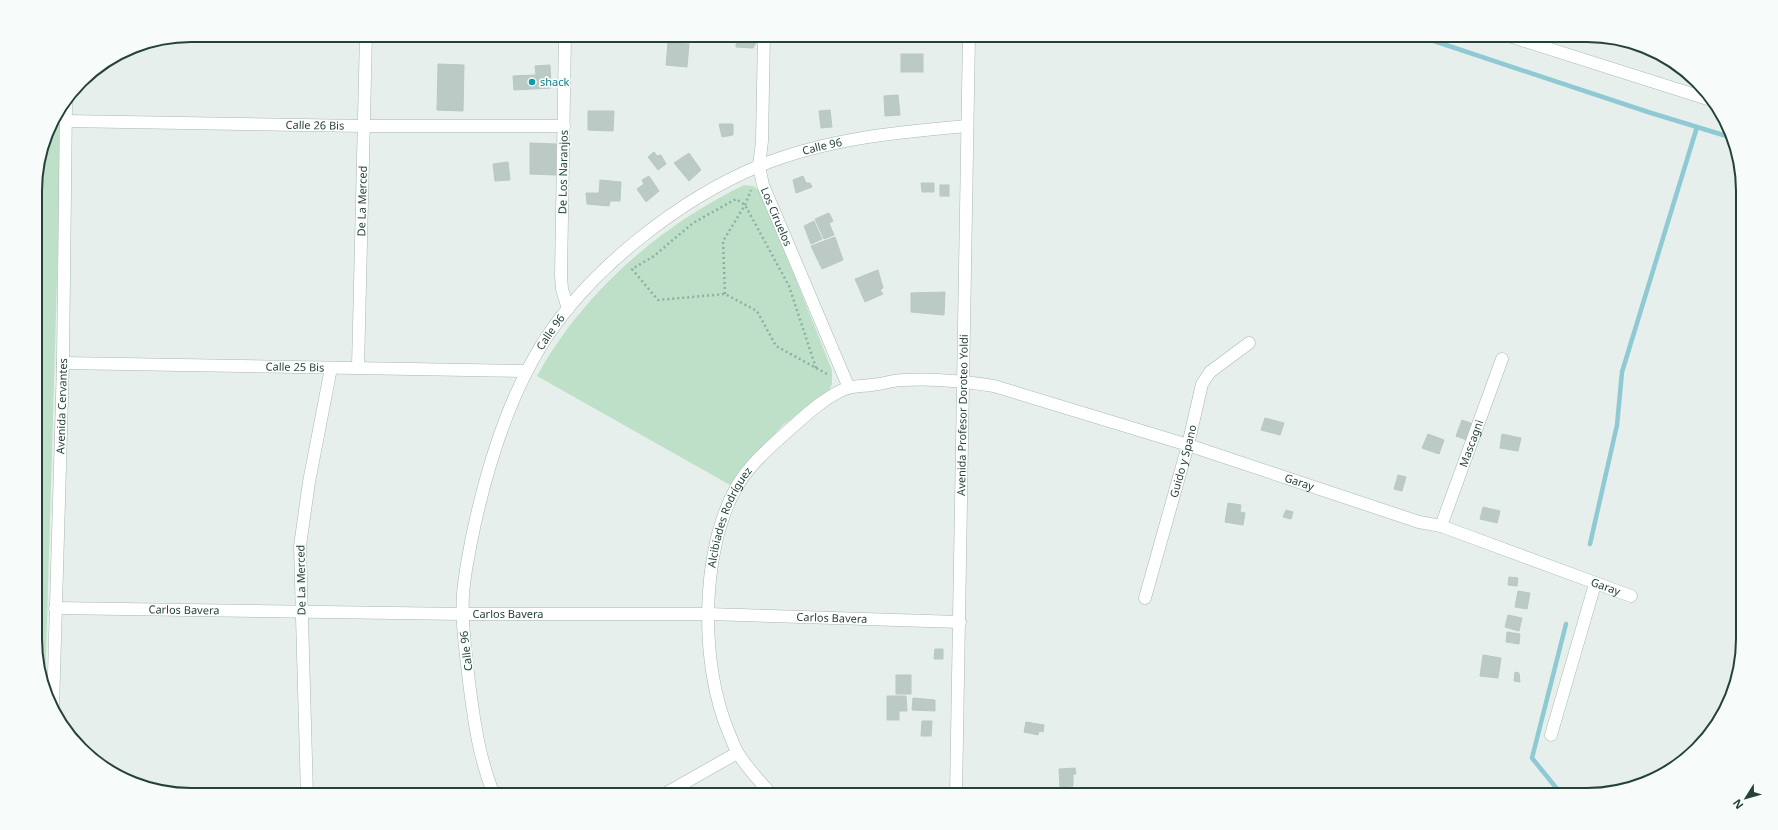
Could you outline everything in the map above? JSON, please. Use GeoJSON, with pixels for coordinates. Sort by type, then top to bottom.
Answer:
{"type":"FeatureCollection","features":[{"type":"Feature","properties":{"kind":"street","name":"De La Merced"},"geometry":{"type":"LineString","coordinates":[[358,367],[366,42]]}},
{"type":"Feature","properties":{"kind":"street","name":"De Los Naranjos"},"geometry":{"type":"LineString","coordinates":[[565,42],[560,276],[568,309]]}},
{"type":"Feature","properties":{"kind":"street","name":"Los Ciruelos"},"geometry":{"type":"LineString","coordinates":[[764,42],[762,141],[759,166],[763,185],[847,383]]}},
{"type":"Feature","properties":{"kind":"street","name":"Avenida Profesor Doroteo Yoldi"},"geometry":{"type":"LineString","coordinates":[[956,788],[969,42]]}},
{"type":"Feature","properties":{"kind":"street"},"geometry":{"type":"LineString","coordinates":[[1528,42],[1703,97]]}},
{"type":"Feature","properties":{"kind":"street","name":"Avenida Cervantes"},"geometry":{"type":"LineString","coordinates":[[53,697],[63,364],[66,111]]}},
{"type":"Feature","properties":{"kind":"street","name":"Calle 26 Bis"},"geometry":{"type":"LineString","coordinates":[[65,121],[365,126],[564,126]]}},
{"type":"Feature","properties":{"kind":"street","name":"Calle 96"},"geometry":{"type":"LineString","coordinates":[[491,788],[486,776],[477,740],[463,633],[463,592],[478,506],[501,431],[528,371],[546,339],[568,309],[603,271],[632,244],[660,223],[728,181],[759,166],[803,151],[864,137],[967,126]]}},
{"type":"Feature","properties":{"kind":"street","name":"Guido y Spano"},"geometry":{"type":"LineString","coordinates":[[1145,598],[1188,445],[1202,384],[1210,372],[1249,343]]}},
{"type":"Feature","properties":{"kind":"street","name":"Mascagni"},"geometry":{"type":"LineString","coordinates":[[1441,526],[1502,359]]}},
{"type":"Feature","properties":{"kind":"street","name":"Calle 25 Bis"},"geometry":{"type":"LineString","coordinates":[[63,364],[331,368],[358,367],[528,371]]}},
{"type":"Feature","properties":{"kind":"street","name":"De La Merced"},"geometry":{"type":"LineString","coordinates":[[307,788],[300,546],[303,521],[331,368]]}},
{"type":"Feature","properties":{"kind":"street","name":"Alcibiades Rodríguez"},"geometry":{"type":"LineString","coordinates":[[766,788],[737,753],[719,706],[712,675],[708,645],[708,614],[712,563],[719,534],[736,488],[772,445],[847,383],[902,380],[963,380]]}},
{"type":"Feature","properties":{"kind":"street","name":"Garay"},"geometry":{"type":"LineString","coordinates":[[963,380],[994,386],[1188,445],[1419,522],[1441,526],[1631,596]]}},
{"type":"Feature","properties":{"kind":"street"},"geometry":{"type":"LineString","coordinates":[[1551,735],[1595,584]]}},
{"type":"Feature","properties":{"kind":"street","name":"Carlos Bavera"},"geometry":{"type":"LineString","coordinates":[[55,608],[463,614],[708,614],[960,622]]}},
{"type":"Feature","properties":{"kind":"street"},"geometry":{"type":"LineString","coordinates":[[675,788],[737,753]]}},
{"type":"Feature","properties":{"kind":"path"},"geometry":{"type":"LineString","coordinates":[[725,294],[723,241],[745,205],[759,166]]}},
{"type":"Feature","properties":{"kind":"path"},"geometry":{"type":"LineString","coordinates":[[816,368],[789,286],[745,205],[736,199],[693,223],[654,256],[632,269],[658,300],[725,294],[757,311],[776,346],[816,368],[838,380],[847,383]]}},
{"type":"Feature","properties":{"kind":"green space"},"geometry":{"type":"Polygon","coordinates":[[[62,117],[46,671],[42,649],[42,181],[50,143],[62,117]]]}},
{"type":"Feature","properties":{"kind":"green space"},"geometry":{"type":"Polygon","coordinates":[[[744,185],[753,186],[761,192],[832,370],[832,384],[829,390],[783,425],[730,485],[537,376],[555,346],[576,317],[600,290],[626,265],[653,242],[682,221],[744,185]]]}},
{"type":"Feature","properties":{"kind":"building"},"geometry":{"type":"Polygon","coordinates":[[[736,42],[756,42],[753,48],[736,47],[736,42]]]}},
{"type":"Feature","properties":{"kind":"building"},"geometry":{"type":"Polygon","coordinates":[[[668,43],[689,44],[687,67],[666,65],[668,43]]]}},
{"type":"Feature","properties":{"kind":"building"},"geometry":{"type":"Polygon","coordinates":[[[901,54],[923,54],[923,72],[901,72],[901,54]]]}},
{"type":"Feature","properties":{"kind":"building"},"geometry":{"type":"Polygon","coordinates":[[[438,64],[464,65],[463,111],[437,110],[438,64]]]}},
{"type":"Feature","properties":{"kind":"building","name":"shack"},"geometry":{"type":"Polygon","coordinates":[[[550,65],[551,88],[514,90],[513,76],[536,75],[535,66],[550,65]]]}},
{"type":"Feature","properties":{"kind":"building"},"geometry":{"type":"Polygon","coordinates":[[[898,95],[900,115],[885,116],[884,96],[898,95]]]}},
{"type":"Feature","properties":{"kind":"building"},"geometry":{"type":"Polygon","coordinates":[[[830,110],[832,127],[821,128],[819,111],[830,110]]]}},
{"type":"Feature","properties":{"kind":"building"},"geometry":{"type":"Polygon","coordinates":[[[588,111],[614,111],[613,131],[588,130],[588,111]]]}},
{"type":"Feature","properties":{"kind":"building"},"geometry":{"type":"Polygon","coordinates":[[[719,124],[733,124],[733,135],[722,137],[719,124]]]}},
{"type":"Feature","properties":{"kind":"building"},"geometry":{"type":"Polygon","coordinates":[[[530,143],[556,144],[556,175],[530,174],[530,143]]]}},
{"type":"Feature","properties":{"kind":"building"},"geometry":{"type":"Polygon","coordinates":[[[654,152],[657,156],[661,155],[666,164],[658,170],[648,157],[654,152]]]}},
{"type":"Feature","properties":{"kind":"building"},"geometry":{"type":"Polygon","coordinates":[[[689,153],[701,170],[689,181],[674,163],[689,153]]]}},
{"type":"Feature","properties":{"kind":"building"},"geometry":{"type":"Polygon","coordinates":[[[508,162],[510,180],[495,181],[493,164],[508,162]]]}},
{"type":"Feature","properties":{"kind":"building"},"geometry":{"type":"Polygon","coordinates":[[[649,176],[659,191],[646,202],[637,189],[644,184],[642,180],[649,176]]]}},
{"type":"Feature","properties":{"kind":"building"},"geometry":{"type":"Polygon","coordinates":[[[803,176],[806,183],[810,183],[812,187],[796,193],[793,180],[803,176]]]}},
{"type":"Feature","properties":{"kind":"building"},"geometry":{"type":"Polygon","coordinates":[[[600,180],[621,182],[620,201],[610,201],[609,206],[587,204],[586,193],[599,193],[600,180]]]}},
{"type":"Feature","properties":{"kind":"building"},"geometry":{"type":"Polygon","coordinates":[[[921,183],[934,183],[934,192],[922,192],[921,183]]]}},
{"type":"Feature","properties":{"kind":"building"},"geometry":{"type":"Polygon","coordinates":[[[940,185],[949,185],[949,196],[940,196],[940,185]]]}},
{"type":"Feature","properties":{"kind":"building"},"geometry":{"type":"Polygon","coordinates":[[[829,213],[833,221],[829,223],[834,235],[824,239],[815,219],[829,213]]]}},
{"type":"Feature","properties":{"kind":"building"},"geometry":{"type":"Polygon","coordinates":[[[814,221],[822,239],[811,244],[804,226],[814,221]]]}},
{"type":"Feature","properties":{"kind":"building"},"geometry":{"type":"Polygon","coordinates":[[[835,237],[843,260],[822,269],[811,246],[835,237]]]}},
{"type":"Feature","properties":{"kind":"building"},"geometry":{"type":"Polygon","coordinates":[[[878,270],[883,288],[880,290],[883,294],[865,302],[855,279],[878,270]]]}},
{"type":"Feature","properties":{"kind":"building"},"geometry":{"type":"Polygon","coordinates":[[[945,292],[944,315],[911,312],[911,293],[945,292]]]}},
{"type":"Feature","properties":{"kind":"building"},"geometry":{"type":"Polygon","coordinates":[[[1265,418],[1284,423],[1280,435],[1261,430],[1265,418]]]}},
{"type":"Feature","properties":{"kind":"building"},"geometry":{"type":"Polygon","coordinates":[[[1462,420],[1473,424],[1467,440],[1456,436],[1462,420]]]}},
{"type":"Feature","properties":{"kind":"building"},"geometry":{"type":"Polygon","coordinates":[[[1428,434],[1444,440],[1439,454],[1422,448],[1428,434]]]}},
{"type":"Feature","properties":{"kind":"building"},"geometry":{"type":"Polygon","coordinates":[[[1502,434],[1521,438],[1518,451],[1500,448],[1502,434]]]}},
{"type":"Feature","properties":{"kind":"building"},"geometry":{"type":"Polygon","coordinates":[[[1398,475],[1406,477],[1402,491],[1394,489],[1398,475]]]}},
{"type":"Feature","properties":{"kind":"building"},"geometry":{"type":"Polygon","coordinates":[[[1228,503],[1241,505],[1240,512],[1245,513],[1243,525],[1225,522],[1228,503]]]}},
{"type":"Feature","properties":{"kind":"building"},"geometry":{"type":"Polygon","coordinates":[[[1483,507],[1500,511],[1497,523],[1480,519],[1483,507]]]}},
{"type":"Feature","properties":{"kind":"building"},"geometry":{"type":"Polygon","coordinates":[[[1286,510],[1293,512],[1291,519],[1283,517],[1286,510]]]}},
{"type":"Feature","properties":{"kind":"building"},"geometry":{"type":"Polygon","coordinates":[[[1509,577],[1518,578],[1517,586],[1508,585],[1509,577]]]}},
{"type":"Feature","properties":{"kind":"building"},"geometry":{"type":"Polygon","coordinates":[[[1518,591],[1530,593],[1527,609],[1515,607],[1518,591]]]}},
{"type":"Feature","properties":{"kind":"building"},"geometry":{"type":"Polygon","coordinates":[[[1508,615],[1522,618],[1519,631],[1505,627],[1508,615]]]}},
{"type":"Feature","properties":{"kind":"building"},"geometry":{"type":"Polygon","coordinates":[[[1507,632],[1520,634],[1519,644],[1506,642],[1507,632]]]}},
{"type":"Feature","properties":{"kind":"building"},"geometry":{"type":"Polygon","coordinates":[[[935,649],[943,649],[943,659],[934,659],[935,649]]]}},
{"type":"Feature","properties":{"kind":"building"},"geometry":{"type":"Polygon","coordinates":[[[1483,655],[1501,658],[1498,678],[1480,676],[1483,655]]]}},
{"type":"Feature","properties":{"kind":"building"},"geometry":{"type":"Polygon","coordinates":[[[1515,672],[1519,673],[1520,682],[1514,681],[1515,672]]]}},
{"type":"Feature","properties":{"kind":"building"},"geometry":{"type":"Polygon","coordinates":[[[896,675],[911,675],[911,694],[896,694],[896,675]]]}},
{"type":"Feature","properties":{"kind":"building"},"geometry":{"type":"Polygon","coordinates":[[[887,696],[906,696],[907,711],[899,711],[899,720],[887,720],[887,696]]]}},
{"type":"Feature","properties":{"kind":"building"},"geometry":{"type":"Polygon","coordinates":[[[913,698],[935,700],[935,711],[912,710],[913,698]]]}},
{"type":"Feature","properties":{"kind":"building"},"geometry":{"type":"Polygon","coordinates":[[[922,721],[932,721],[931,736],[921,736],[922,721]]]}},
{"type":"Feature","properties":{"kind":"building"},"geometry":{"type":"Polygon","coordinates":[[[1026,722],[1044,725],[1043,732],[1039,731],[1038,735],[1024,732],[1026,722]]]}},
{"type":"Feature","properties":{"kind":"building"},"geometry":{"type":"Polygon","coordinates":[[[1075,768],[1076,774],[1073,774],[1073,786],[1060,787],[1059,769],[1075,768]]]}},
{"type":"Feature","properties":{"kind":"waterway"},"geometry":{"type":"LineString","coordinates":[[1437,42],[1697,127],[1622,372],[1617,425],[1590,544]]}},
{"type":"Feature","properties":{"kind":"waterway"},"geometry":{"type":"LineString","coordinates":[[1697,127],[1726,136]]}},
{"type":"Feature","properties":{"kind":"waterway"},"geometry":{"type":"LineString","coordinates":[[1556,788],[1532,758],[1566,624]]}},
{"type":"Feature","properties":{"kind":"place","name":"shack"},"geometry":{"type":"Point","coordinates":[532,82]}}]}
